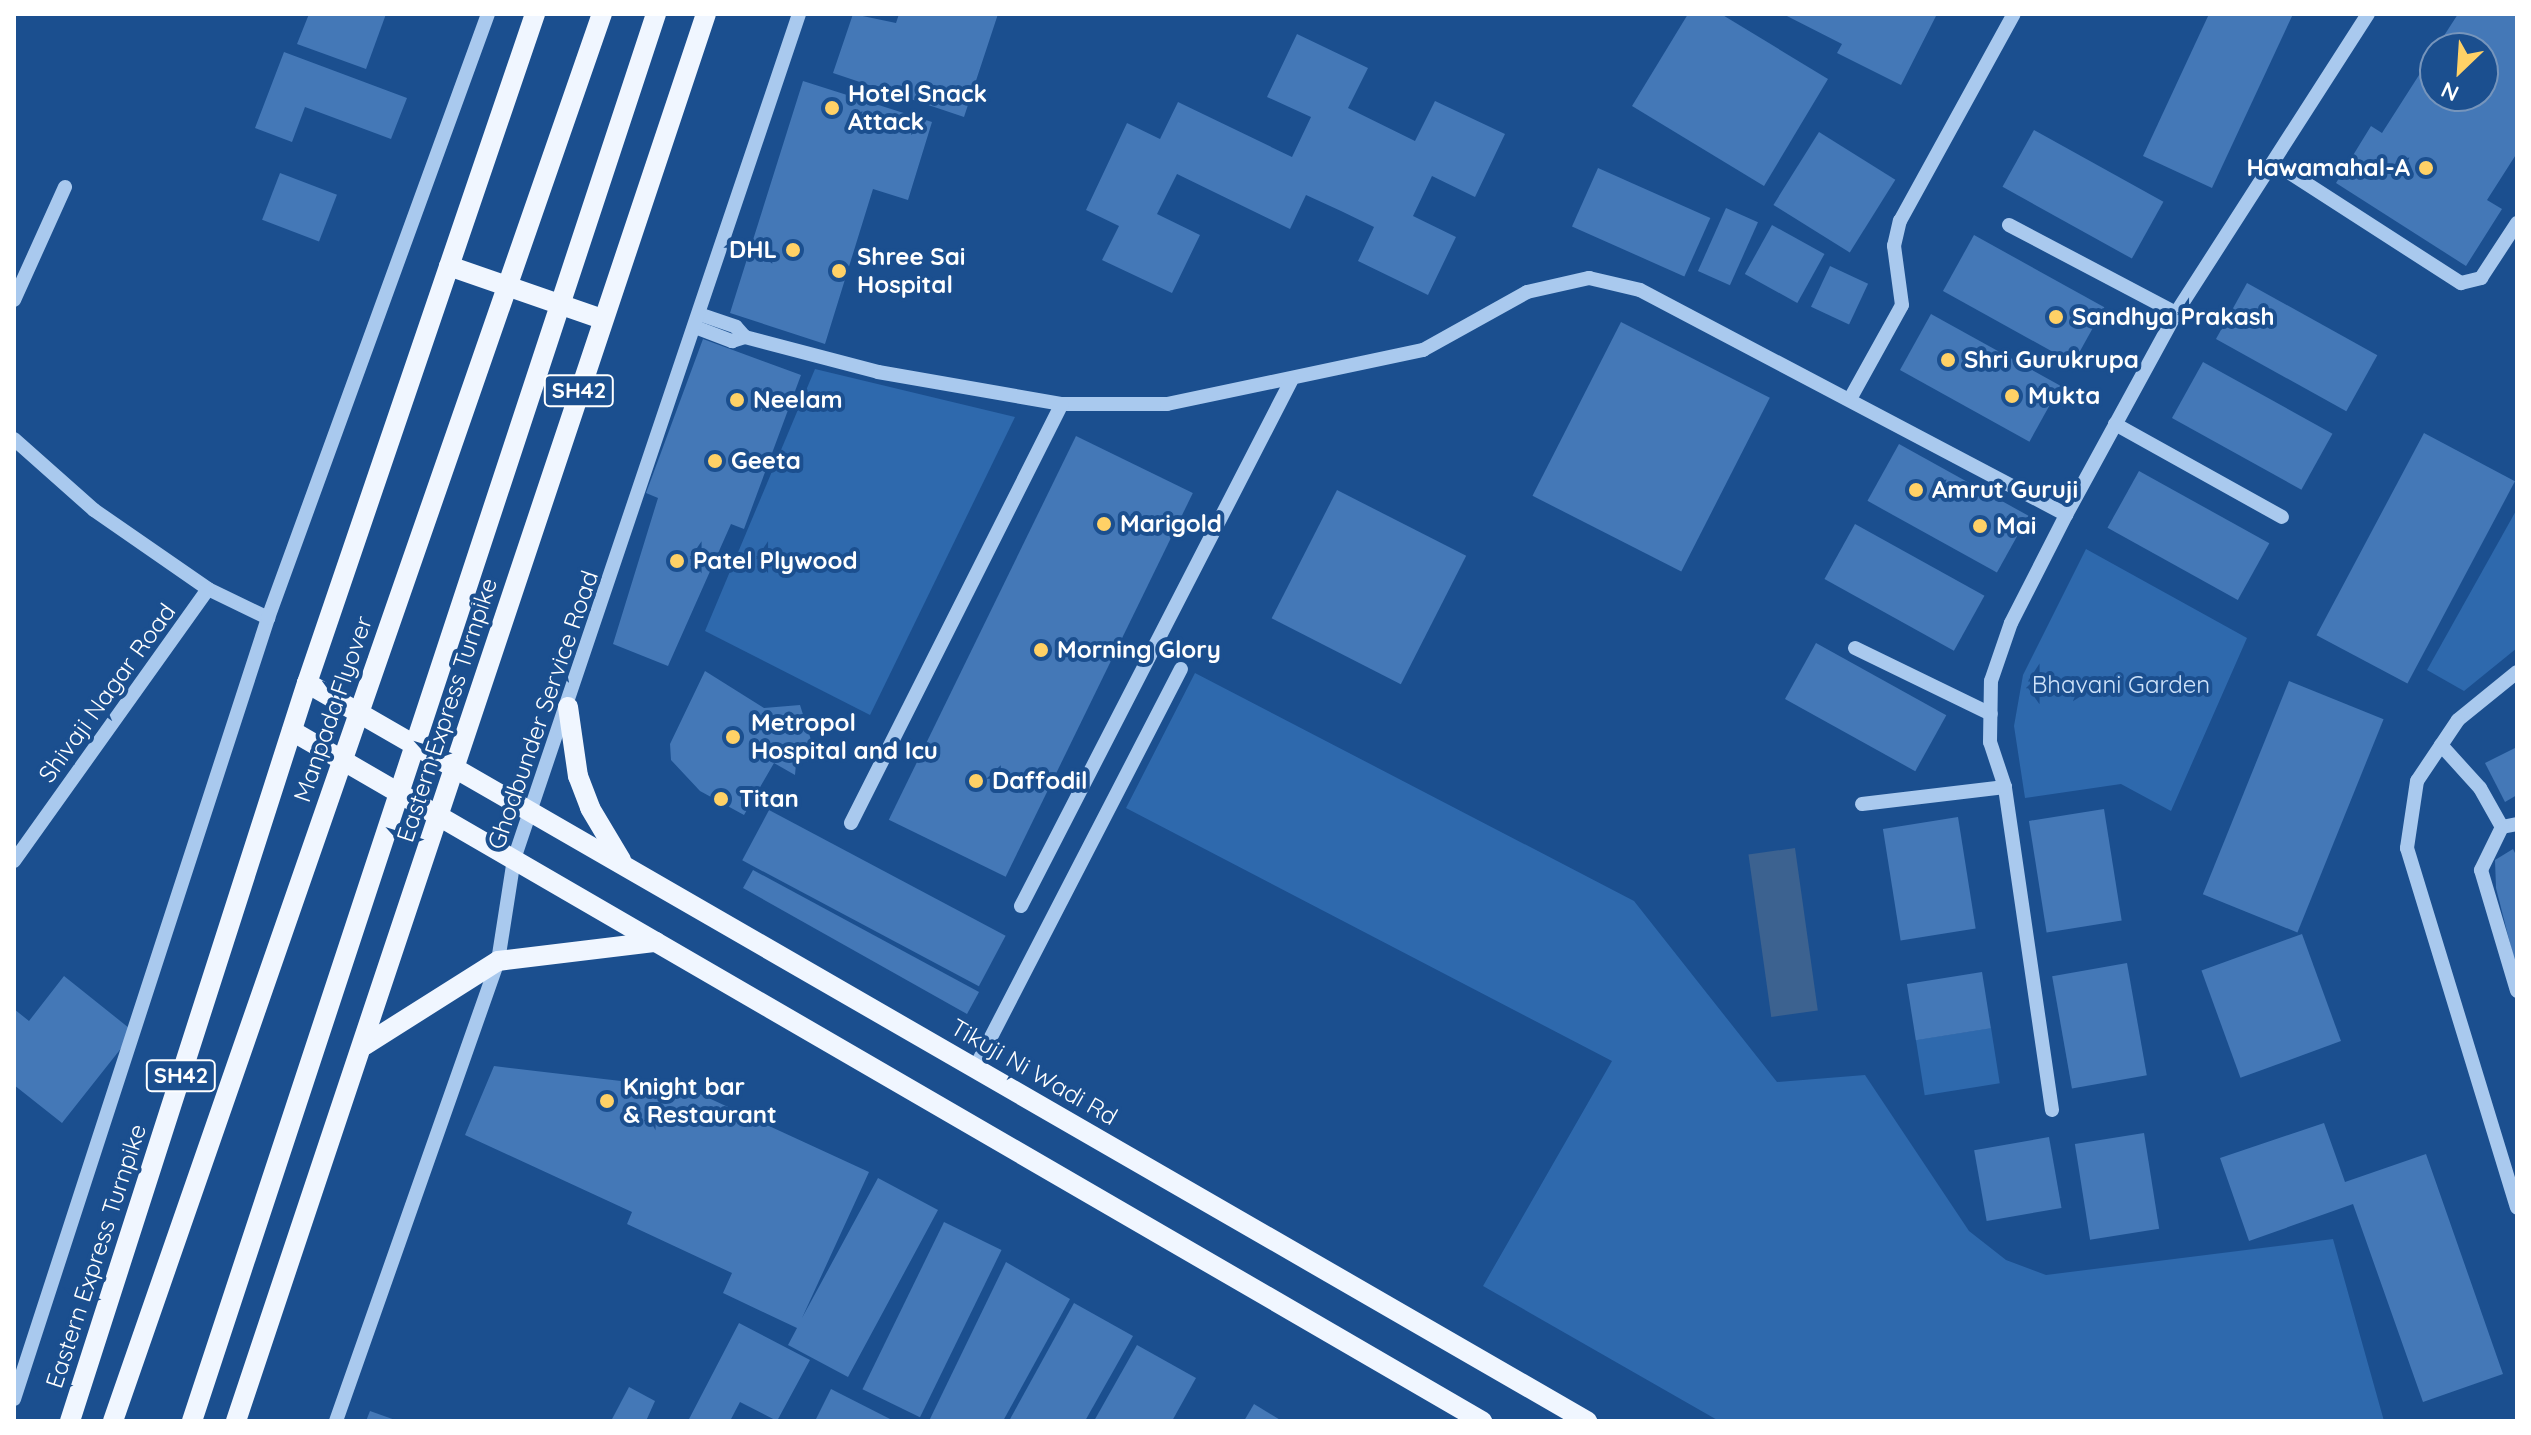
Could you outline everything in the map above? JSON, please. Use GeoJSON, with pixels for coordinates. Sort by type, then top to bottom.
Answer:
{"type":"FeatureCollection","features":[{"type":"Feature","properties":{"kind":"main road","name":"Eastern Express Turnpike"},"geometry":{"type":"LineString","coordinates":[[70,1421],[307,683],[535,14]]}},
{"type":"Feature","properties":{"kind":"main road","name":"Manpada Flyover"},"geometry":{"type":"LineString","coordinates":[[113,1421],[602,14]]}},
{"type":"Feature","properties":{"kind":"main road"},"geometry":{"type":"LineString","coordinates":[[192,1421],[656,14]]}},
{"type":"Feature","properties":{"kind":"main road","name":"Eastern Express Turnpike"},"geometry":{"type":"LineString","coordinates":[[236,1421],[365,1045],[602,319],[706,14]]}},
{"type":"Feature","properties":{"kind":"main road"},"geometry":{"type":"LineString","coordinates":[[449,266],[602,319]]}},
{"type":"Feature","properties":{"kind":"main road","name":"Tikuji Ni Wadi Rd"},"geometry":{"type":"LineString","coordinates":[[307,683],[1587,1421]]}},
{"type":"Feature","properties":{"kind":"main road"},"geometry":{"type":"LineString","coordinates":[[568,707],[571,742],[590,808],[626,867]]}},
{"type":"Feature","properties":{"kind":"main road"},"geometry":{"type":"LineString","coordinates":[[292,731],[1482,1421]]}},
{"type":"Feature","properties":{"kind":"main road"},"geometry":{"type":"LineString","coordinates":[[365,1045],[498,961],[656,942]]}},
{"type":"Feature","properties":{"kind":"street"},"geometry":{"type":"LineString","coordinates":[[14,1399],[268,618],[488,14]]}},
{"type":"Feature","properties":{"kind":"street","name":"Ghodbunder Service Road"},"geometry":{"type":"LineString","coordinates":[[336,1421],[498,961],[514,859],[568,707],[799,14]]}},
{"type":"Feature","properties":{"kind":"street"},"geometry":{"type":"LineString","coordinates":[[1850,399],[1902,305],[1894,246],[1900,221],[2014,14]]}},
{"type":"Feature","properties":{"kind":"street"},"geometry":{"type":"LineString","coordinates":[[2052,1110],[2005,787],[1990,742],[1991,681],[2011,623],[2176,313],[2276,164],[2368,14]]}},
{"type":"Feature","properties":{"kind":"street"},"geometry":{"type":"LineString","coordinates":[[2276,164],[2461,283],[2481,278],[2517,223]]}},
{"type":"Feature","properties":{"kind":"street"},"geometry":{"type":"LineString","coordinates":[[14,300],[65,187]]}},
{"type":"Feature","properties":{"kind":"street"},"geometry":{"type":"LineString","coordinates":[[2009,225],[2176,313]]}},
{"type":"Feature","properties":{"kind":"street"},"geometry":{"type":"LineString","coordinates":[[697,321],[736,327],[745,337],[878,372],[1062,404],[1167,404],[1291,381],[1423,350],[1527,292],[1589,278],[1640,290],[2066,515]]}},
{"type":"Feature","properties":{"kind":"street"},"geometry":{"type":"LineString","coordinates":[[1021,906],[1291,381]]}},
{"type":"Feature","properties":{"kind":"street"},"geometry":{"type":"LineString","coordinates":[[851,823],[1062,404]]}},
{"type":"Feature","properties":{"kind":"street"},"geometry":{"type":"LineString","coordinates":[[2115,424],[2282,517]]}},
{"type":"Feature","properties":{"kind":"street"},"geometry":{"type":"LineString","coordinates":[[14,439],[94,510],[208,589],[268,618]]}},
{"type":"Feature","properties":{"kind":"street","name":"Shivaji Nagar Road"},"geometry":{"type":"LineString","coordinates":[[14,861],[208,589]]}},
{"type":"Feature","properties":{"kind":"street"},"geometry":{"type":"LineString","coordinates":[[1855,648],[1991,714]]}},
{"type":"Feature","properties":{"kind":"street"},"geometry":{"type":"LineString","coordinates":[[975,1068],[1181,669]]}},
{"type":"Feature","properties":{"kind":"street"},"geometry":{"type":"LineString","coordinates":[[2517,672],[2458,720],[2417,781],[2407,848],[2517,1208]]}},
{"type":"Feature","properties":{"kind":"street"},"geometry":{"type":"LineString","coordinates":[[2441,745],[2510,826],[2481,870],[2517,991]]}},
{"type":"Feature","properties":{"kind":"street"},"geometry":{"type":"LineString","coordinates":[[1862,804],[2005,787]]}},
{"type":"Feature","properties":{"kind":"green space"},"geometry":{"type":"Polygon","coordinates":[[[815,369],[1015,417],[870,715],[705,631],[815,369]]]}},
{"type":"Feature","properties":{"kind":"green space"},"geometry":{"type":"Polygon","coordinates":[[[2517,509],[2517,648],[2464,691],[2427,670],[2517,509]]]}},
{"type":"Feature","properties":{"kind":"green space","name":"Bhavani Garden"},"geometry":{"type":"Polygon","coordinates":[[[2086,549],[2247,638],[2171,811],[2121,784],[2025,798],[2014,726],[2023,675],[2086,549]]]}},
{"type":"Feature","properties":{"kind":"green space"},"geometry":{"type":"Polygon","coordinates":[[[1195,673],[1634,901],[1777,1082],[1865,1075],[1969,1231],[2006,1260],[2046,1275],[2333,1239],[2384,1421],[1719,1421],[1483,1286],[1612,1061],[1126,808],[1195,673]]]}},
{"type":"Feature","properties":{"kind":"green space"},"geometry":{"type":"Polygon","coordinates":[[[1991,1028],[2000,1083],[1925,1095],[1916,1040],[1991,1028]]]}},
{"type":"Feature","properties":{"kind":"shaded area"},"geometry":{"type":"Polygon","coordinates":[[[1795,848],[1818,1010],[1771,1017],[1748,855],[1795,848]]]}},
{"type":"Feature","properties":{"kind":"building"},"geometry":{"type":"Polygon","coordinates":[[[309,14],[386,14],[366,69],[297,44],[309,14]]]}},
{"type":"Feature","properties":{"kind":"building"},"geometry":{"type":"Polygon","coordinates":[[[853,14],[896,23],[899,14],[998,14],[964,117],[833,73],[853,14]]]}},
{"type":"Feature","properties":{"kind":"building"},"geometry":{"type":"Polygon","coordinates":[[[1688,14],[1721,14],[1828,79],[1764,186],[1632,106],[1688,14]]]}},
{"type":"Feature","properties":{"kind":"building"},"geometry":{"type":"Polygon","coordinates":[[[1783,14],[1937,14],[1901,85],[1837,53],[1842,44],[1783,14]]]}},
{"type":"Feature","properties":{"kind":"building"},"geometry":{"type":"Polygon","coordinates":[[[2209,14],[2293,14],[2212,188],[2143,156],[2209,14]]]}},
{"type":"Feature","properties":{"kind":"building","name":"Hawamahal-A"},"geometry":{"type":"Polygon","coordinates":[[[2458,14],[2517,14],[2517,153],[2487,200],[2502,209],[2466,266],[2336,183],[2371,126],[2382,133],[2419,75],[2419,112],[2499,112],[2499,32],[2446,32],[2458,14]]]}},
{"type":"Feature","properties":{"kind":"building"},"geometry":{"type":"Polygon","coordinates":[[[1297,34],[1368,68],[1348,108],[1415,141],[1435,101],[1505,134],[1475,197],[1432,176],[1413,216],[1456,237],[1428,295],[1358,261],[1374,227],[1341,211],[1306,195],[1290,229],[1177,174],[1157,214],[1200,235],[1172,293],[1102,260],[1119,226],[1086,210],[1127,123],[1160,139],[1178,102],[1292,157],[1311,117],[1267,97],[1297,34]]]}},
{"type":"Feature","properties":{"kind":"building"},"geometry":{"type":"Polygon","coordinates":[[[284,52],[407,98],[391,139],[305,107],[292,142],[255,128],[284,52]]]}},
{"type":"Feature","properties":{"kind":"building"},"geometry":{"type":"Polygon","coordinates":[[[803,81],[932,122],[908,200],[873,189],[825,344],[730,313],[803,81]]]}},
{"type":"Feature","properties":{"kind":"building"},"geometry":{"type":"Polygon","coordinates":[[[2034,130],[2163,202],[2132,259],[2002,187],[2034,130]]]}},
{"type":"Feature","properties":{"kind":"building"},"geometry":{"type":"Polygon","coordinates":[[[1819,132],[1895,180],[1850,253],[1773,205],[1819,132]]]}},
{"type":"Feature","properties":{"kind":"building"},"geometry":{"type":"Polygon","coordinates":[[[1598,168],[1710,218],[1684,276],[1572,226],[1598,168]]]}},
{"type":"Feature","properties":{"kind":"building"},"geometry":{"type":"Polygon","coordinates":[[[280,173],[337,195],[319,242],[262,220],[280,173]]]}},
{"type":"Feature","properties":{"kind":"building"},"geometry":{"type":"Polygon","coordinates":[[[1726,208],[1758,222],[1730,285],[1698,271],[1726,208]]]}},
{"type":"Feature","properties":{"kind":"building"},"geometry":{"type":"Polygon","coordinates":[[[1772,225],[1824,254],[1797,303],[1745,274],[1772,225]]]}},
{"type":"Feature","properties":{"kind":"building"},"geometry":{"type":"Polygon","coordinates":[[[1974,235],[2104,307],[2073,363],[1943,291],[1974,235]]]}},
{"type":"Feature","properties":{"kind":"building"},"geometry":{"type":"Polygon","coordinates":[[[1830,266],[1868,284],[1849,325],[1811,307],[1830,266]]]}},
{"type":"Feature","properties":{"kind":"building"},"geometry":{"type":"Polygon","coordinates":[[[2247,283],[2377,355],[2346,411],[2216,339],[2247,283]]]}},
{"type":"Feature","properties":{"kind":"building"},"geometry":{"type":"Polygon","coordinates":[[[1931,314],[2060,386],[2029,442],[1900,370],[1931,314]]]}},
{"type":"Feature","properties":{"kind":"building"},"geometry":{"type":"Polygon","coordinates":[[[1621,322],[1770,398],[1681,572],[1532,496],[1621,322]]]}},
{"type":"Feature","properties":{"kind":"building"},"geometry":{"type":"Polygon","coordinates":[[[703,339],[801,375],[744,529],[731,524],[668,666],[613,644],[658,498],[646,493],[703,339]]]}},
{"type":"Feature","properties":{"kind":"building"},"geometry":{"type":"Polygon","coordinates":[[[2203,362],[2332,434],[2301,490],[2172,418],[2203,362]]]}},
{"type":"Feature","properties":{"kind":"building"},"geometry":{"type":"Polygon","coordinates":[[[2424,433],[2515,481],[2407,684],[2316,635],[2424,433]]]}},
{"type":"Feature","properties":{"kind":"building"},"geometry":{"type":"Polygon","coordinates":[[[1076,436],[1193,493],[1006,877],[889,820],[1076,436]]]}},
{"type":"Feature","properties":{"kind":"building"},"geometry":{"type":"Polygon","coordinates":[[[1899,444],[2028,516],[1997,573],[1867,501],[1899,444]]]}},
{"type":"Feature","properties":{"kind":"building"},"geometry":{"type":"Polygon","coordinates":[[[2139,471],[2269,543],[2238,600],[2107,528],[2139,471]]]}},
{"type":"Feature","properties":{"kind":"building"},"geometry":{"type":"Polygon","coordinates":[[[1337,490],[1466,556],[1401,684],[1272,618],[1337,490]]]}},
{"type":"Feature","properties":{"kind":"building"},"geometry":{"type":"Polygon","coordinates":[[[1855,524],[1984,596],[1954,651],[1824,579],[1855,524]]]}},
{"type":"Feature","properties":{"kind":"building"},"geometry":{"type":"Polygon","coordinates":[[[1816,643],[1946,715],[1915,771],[1785,699],[1816,643]]]}},
{"type":"Feature","properties":{"kind":"building"},"geometry":{"type":"Polygon","coordinates":[[[705,671],[764,708],[800,705],[817,759],[796,764],[795,775],[774,763],[744,815],[700,791],[671,760],[670,744],[705,671]]]}},
{"type":"Feature","properties":{"kind":"building"},"geometry":{"type":"Polygon","coordinates":[[[2289,681],[2384,719],[2297,932],[2203,894],[2289,681]]]}},
{"type":"Feature","properties":{"kind":"building"},"geometry":{"type":"Polygon","coordinates":[[[2517,747],[2517,795],[2505,802],[2485,763],[2517,747]]]}},
{"type":"Feature","properties":{"kind":"building"},"geometry":{"type":"Polygon","coordinates":[[[2104,809],[2122,921],[2047,932],[2029,821],[2104,809]]]}},
{"type":"Feature","properties":{"kind":"building"},"geometry":{"type":"Polygon","coordinates":[[[769,810],[1006,936],[979,986],[742,860],[769,810]]]}},
{"type":"Feature","properties":{"kind":"building"},"geometry":{"type":"Polygon","coordinates":[[[1958,817],[1976,929],[1901,940],[1883,829],[1958,817]]]}},
{"type":"Feature","properties":{"kind":"building"},"geometry":{"type":"Polygon","coordinates":[[[2513,849],[2517,857],[2516,967],[2496,888],[2495,860],[2513,849]]]}},
{"type":"Feature","properties":{"kind":"building"},"geometry":{"type":"Polygon","coordinates":[[[753,870],[979,992],[967,1014],[743,888],[753,870]]]}},
{"type":"Feature","properties":{"kind":"building"},"geometry":{"type":"Polygon","coordinates":[[[2302,934],[2341,1041],[2240,1078],[2201,971],[2302,934]]]}},
{"type":"Feature","properties":{"kind":"building"},"geometry":{"type":"Polygon","coordinates":[[[2127,963],[2147,1075],[2072,1088],[2052,976],[2127,963]]]}},
{"type":"Feature","properties":{"kind":"building"},"geometry":{"type":"Polygon","coordinates":[[[1982,972],[1991,1028],[1916,1040],[1907,984],[1982,972]]]}},
{"type":"Feature","properties":{"kind":"building"},"geometry":{"type":"Polygon","coordinates":[[[64,976],[134,1032],[62,1123],[14,1085],[14,1009],[29,1021],[64,976]]]}},
{"type":"Feature","properties":{"kind":"building"},"geometry":{"type":"Polygon","coordinates":[[[494,1066],[689,1089],[869,1172],[802,1318],[878,1178],[938,1210],[848,1377],[788,1345],[797,1328],[723,1293],[732,1273],[627,1224],[632,1212],[465,1135],[494,1066]]]}},
{"type":"Feature","properties":{"kind":"building"},"geometry":{"type":"Polygon","coordinates":[[[2324,1123],[2345,1182],[2426,1154],[2503,1374],[2423,1402],[2353,1204],[2249,1241],[2220,1158],[2324,1123]]]}},
{"type":"Feature","properties":{"kind":"building"},"geometry":{"type":"Polygon","coordinates":[[[2144,1133],[2159,1229],[2090,1240],[2075,1144],[2144,1133]]]}},
{"type":"Feature","properties":{"kind":"building"},"geometry":{"type":"Polygon","coordinates":[[[2049,1137],[2062,1208],[1987,1221],[1974,1150],[2049,1137]]]}},
{"type":"Feature","properties":{"kind":"building"},"geometry":{"type":"Polygon","coordinates":[[[944,1222],[1002,1250],[920,1417],[862,1389],[944,1222]]]}},
{"type":"Feature","properties":{"kind":"building"},"geometry":{"type":"Polygon","coordinates":[[[1006,1262],[1070,1299],[1003,1421],[929,1421],[1006,1262]]]}},
{"type":"Feature","properties":{"kind":"building"},"geometry":{"type":"Polygon","coordinates":[[[1074,1303],[1133,1336],[1085,1421],[1009,1421],[1074,1303]]]}},
{"type":"Feature","properties":{"kind":"building"},"geometry":{"type":"Polygon","coordinates":[[[739,1323],[810,1360],[777,1421],[740,1402],[730,1421],[688,1421],[739,1323]]]}},
{"type":"Feature","properties":{"kind":"building"},"geometry":{"type":"Polygon","coordinates":[[[1137,1345],[1196,1378],[1172,1421],[1094,1421],[1137,1345]]]}},
{"type":"Feature","properties":{"kind":"building"},"geometry":{"type":"Polygon","coordinates":[[[629,1387],[655,1401],[646,1421],[611,1421],[629,1387]]]}},
{"type":"Feature","properties":{"kind":"building"},"geometry":{"type":"Polygon","coordinates":[[[831,1389],[894,1421],[815,1421],[831,1389]]]}},
{"type":"Feature","properties":{"kind":"building"},"geometry":{"type":"Polygon","coordinates":[[[1254,1404],[1282,1421],[1244,1421],[1254,1404]]]}},
{"type":"Feature","properties":{"kind":"building"},"geometry":{"type":"Polygon","coordinates":[[[370,1411],[398,1421],[366,1421],[370,1411]]]}},
{"type":"Feature","properties":{"kind":"place","name":"Hotel Snack Attack"},"geometry":{"type":"Point","coordinates":[832,108]}},
{"type":"Feature","properties":{"kind":"place","name":"Hawamahal-A"},"geometry":{"type":"Point","coordinates":[2426,168]}},
{"type":"Feature","properties":{"kind":"place","name":"DHL"},"geometry":{"type":"Point","coordinates":[793,250]}},
{"type":"Feature","properties":{"kind":"place","name":"Shree Sai Hospital"},"geometry":{"type":"Point","coordinates":[839,271]}},
{"type":"Feature","properties":{"kind":"place","name":"Sandhya Prakash"},"geometry":{"type":"Point","coordinates":[2056,317]}},
{"type":"Feature","properties":{"kind":"place","name":"Shri Gurukrupa"},"geometry":{"type":"Point","coordinates":[1948,360]}},
{"type":"Feature","properties":{"kind":"place","name":"Mukta"},"geometry":{"type":"Point","coordinates":[2012,396]}},
{"type":"Feature","properties":{"kind":"place","name":"Neelam"},"geometry":{"type":"Point","coordinates":[737,400]}},
{"type":"Feature","properties":{"kind":"place","name":"Geeta"},"geometry":{"type":"Point","coordinates":[715,461]}},
{"type":"Feature","properties":{"kind":"place","name":"Amrut Guruji"},"geometry":{"type":"Point","coordinates":[1916,490]}},
{"type":"Feature","properties":{"kind":"place","name":"Marigold"},"geometry":{"type":"Point","coordinates":[1104,524]}},
{"type":"Feature","properties":{"kind":"place","name":"Mai"},"geometry":{"type":"Point","coordinates":[1980,526]}},
{"type":"Feature","properties":{"kind":"place","name":"Patel Plywood"},"geometry":{"type":"Point","coordinates":[677,561]}},
{"type":"Feature","properties":{"kind":"place","name":"Morning Glory"},"geometry":{"type":"Point","coordinates":[1041,650]}},
{"type":"Feature","properties":{"kind":"place","name":"Metropol Hospital and Icu"},"geometry":{"type":"Point","coordinates":[733,737]}},
{"type":"Feature","properties":{"kind":"place","name":"Daffodil"},"geometry":{"type":"Point","coordinates":[976,781]}},
{"type":"Feature","properties":{"kind":"place","name":"Titan"},"geometry":{"type":"Point","coordinates":[721,799]}},
{"type":"Feature","properties":{"kind":"place","name":"Knight bar & Restaurant"},"geometry":{"type":"Point","coordinates":[607,1101]}}]}
